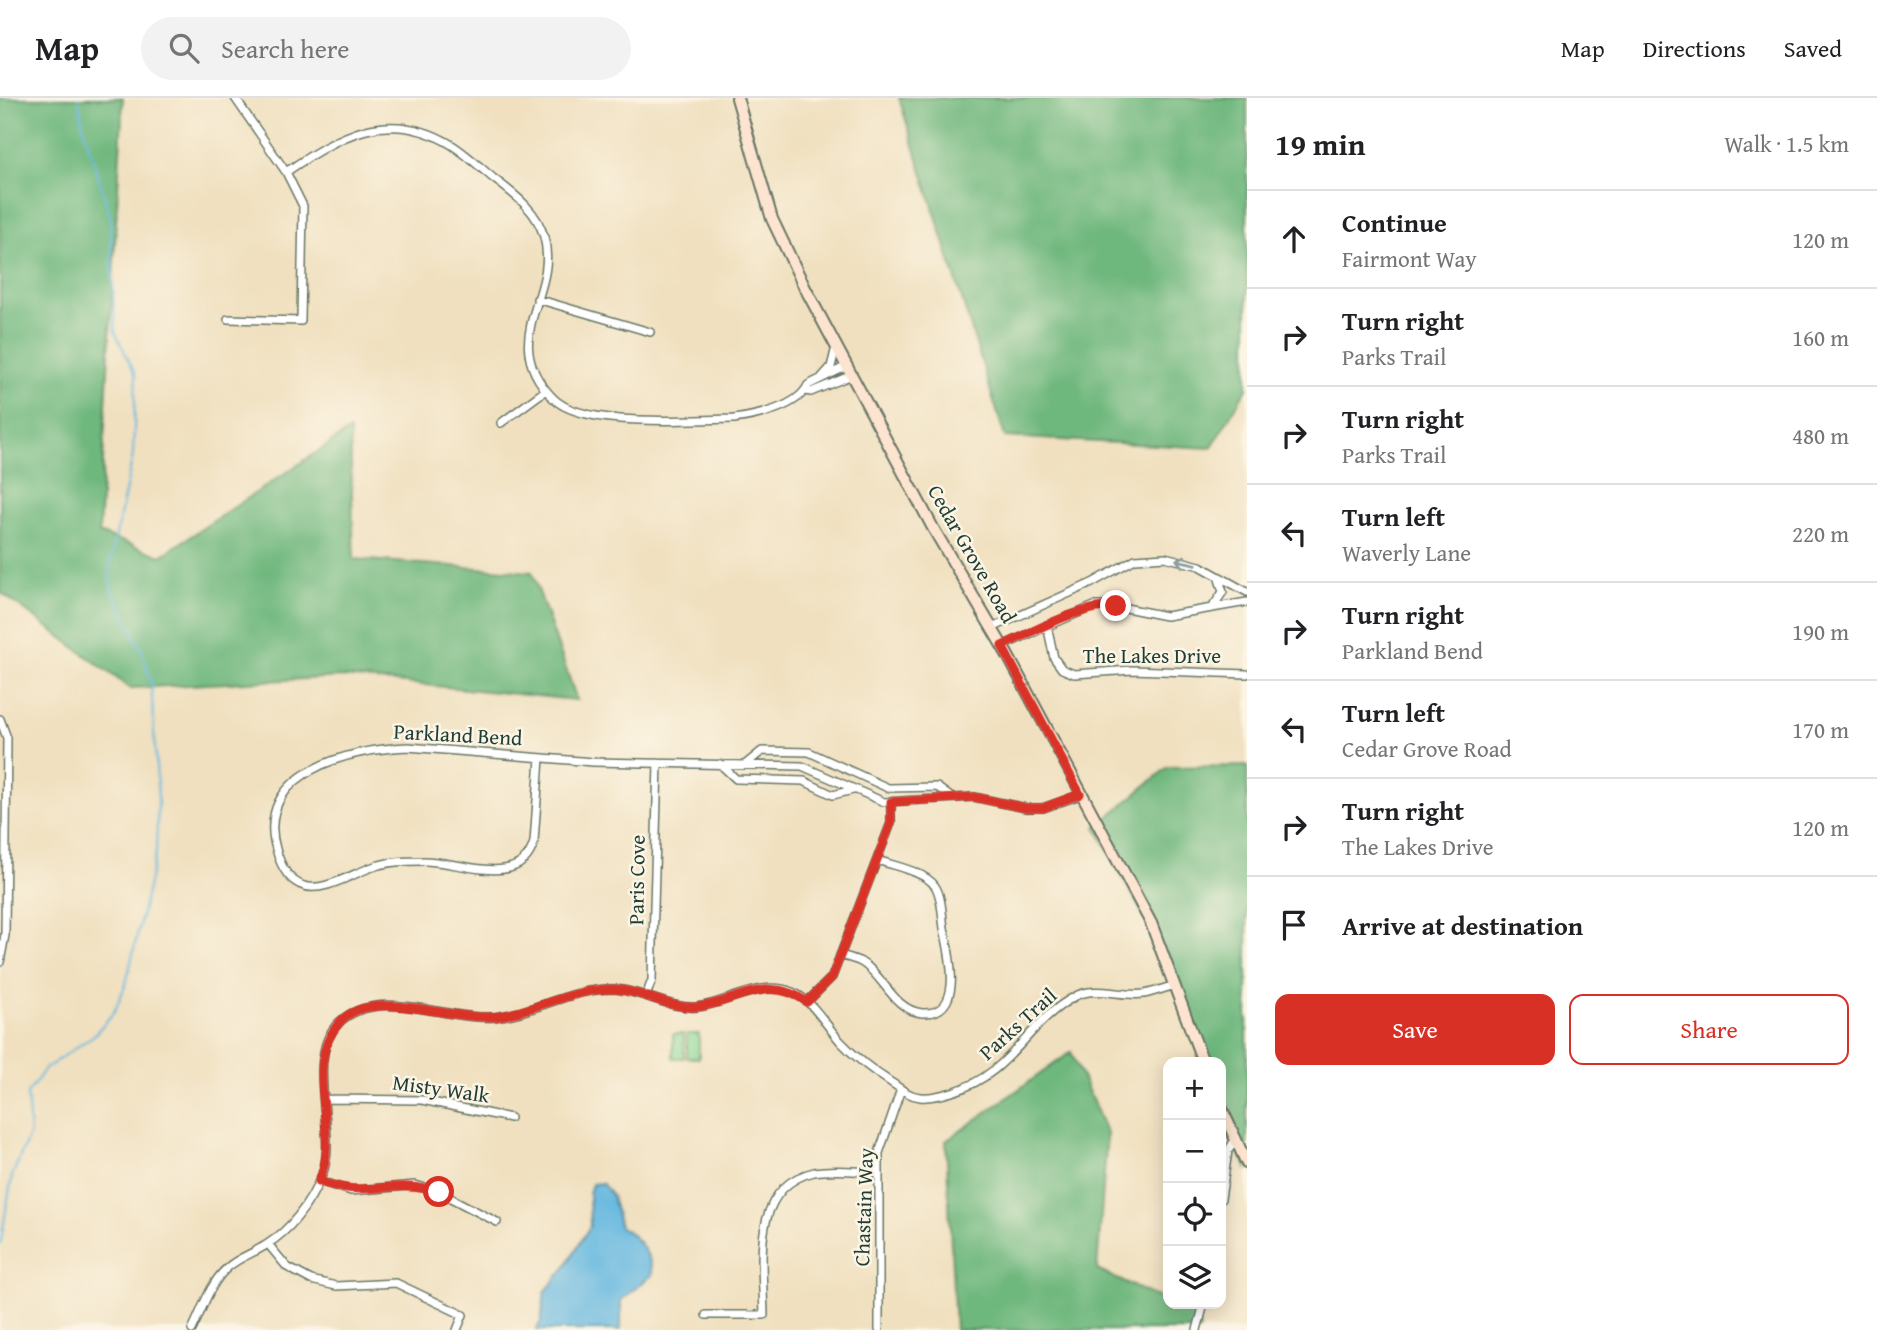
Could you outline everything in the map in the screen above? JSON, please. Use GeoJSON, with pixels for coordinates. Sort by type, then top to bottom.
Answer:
{"type":"FeatureCollection","features":[{"type":"Feature","properties":{"kind":"main road","name":"Cedar Grove Road"},"geometry":{"type":"LineString","coordinates":[[737,98],[772,219],[836,347],[933,528],[1002,646],[1151,923],[1201,1057]]}},
{"type":"Feature","properties":{"kind":"main road"},"geometry":{"type":"LineString","coordinates":[[1226,1119],[1247,1164]]}},
{"type":"Feature","properties":{"kind":"street"},"geometry":{"type":"LineString","coordinates":[[228,319],[301,321],[303,206],[286,172],[235,98]]}},
{"type":"Feature","properties":{"kind":"street"},"geometry":{"type":"LineString","coordinates":[[286,172],[332,140],[365,129],[396,127],[429,134],[452,145],[517,196],[537,217],[545,239],[547,260],[530,320],[528,354],[535,375],[554,400],[573,411],[599,418],[734,419],[755,416],[805,391],[808,385],[849,371]]}},
{"type":"Feature","properties":{"kind":"street"},"geometry":{"type":"LineString","coordinates":[[537,299],[650,332]]}},
{"type":"Feature","properties":{"kind":"street"},"geometry":{"type":"LineString","coordinates":[[823,382],[831,367],[836,347]]}},
{"type":"Feature","properties":{"kind":"street"},"geometry":{"type":"LineString","coordinates":[[823,382],[845,384],[862,394]]}},
{"type":"Feature","properties":{"kind":"street"},"geometry":{"type":"LineString","coordinates":[[501,423],[547,390]]}},
{"type":"Feature","properties":{"kind":"street"},"geometry":{"type":"LineString","coordinates":[[992,628],[1092,583],[1135,559],[1165,557],[1200,566],[1247,592]]}},
{"type":"Feature","properties":{"kind":"street"},"geometry":{"type":"LineString","coordinates":[[1211,607],[1220,600],[1223,592],[1216,576]]}},
{"type":"Feature","properties":{"kind":"street","name":"The Lakes Drive"},"geometry":{"type":"LineString","coordinates":[[1002,646],[1094,606],[1116,606],[1166,616],[1247,602]]}},
{"type":"Feature","properties":{"kind":"street","name":"The Lakes Drive"},"geometry":{"type":"LineString","coordinates":[[1047,625],[1054,658],[1062,669],[1074,674],[1132,670],[1247,674]]}},
{"type":"Feature","properties":{"kind":"street"},"geometry":{"type":"LineString","coordinates":[[0,719],[7,738],[5,935],[0,962]]}},
{"type":"Feature","properties":{"kind":"street","name":"Parkland Bend"},"geometry":{"type":"LineString","coordinates":[[540,758],[534,842],[531,852],[516,868],[502,870],[435,861],[393,863],[356,871],[321,886],[305,887],[290,879],[278,857],[271,833],[275,809],[285,787],[311,770],[359,752],[408,747],[540,758],[802,766],[884,802],[974,797],[1026,808],[1043,808],[1080,794]]}},
{"type":"Feature","properties":{"kind":"street","name":"Parkland Bend"},"geometry":{"type":"LineString","coordinates":[[746,764],[762,751],[809,752],[888,788],[937,787],[953,799]]}},
{"type":"Feature","properties":{"kind":"street","name":"Paris Cove"},"geometry":{"type":"LineString","coordinates":[[646,996],[652,980],[658,763]]}},
{"type":"Feature","properties":{"kind":"street","name":"Parkland Bend"},"geometry":{"type":"LineString","coordinates":[[720,764],[736,779],[804,781],[833,794],[857,789]]}},
{"type":"Feature","properties":{"kind":"street"},"geometry":{"type":"LineString","coordinates":[[807,1002],[832,977],[891,823],[891,802]]}},
{"type":"Feature","properties":{"kind":"street"},"geometry":{"type":"LineString","coordinates":[[840,955],[862,962],[905,1007],[922,1013],[936,1011],[947,1000],[952,985],[951,963],[937,888],[928,879],[877,860]]}},
{"type":"Feature","properties":{"kind":"street","name":"Parks Trail"},"geometry":{"type":"LineString","coordinates":[[192,1330],[214,1284],[227,1267],[268,1244],[293,1223],[319,1181],[324,1171],[327,1142],[322,1070],[327,1043],[341,1020],[365,1008],[389,1005],[476,1018],[501,1016],[587,991],[616,989],[692,1007],[758,990],[778,989],[793,992],[807,1002],[865,1065],[901,1089],[922,1098],[960,1089],[1001,1067],[1056,1010],[1075,996],[1095,991],[1144,994],[1175,985]]}},
{"type":"Feature","properties":{"kind":"street","name":"Chastain Way"},"geometry":{"type":"LineString","coordinates":[[879,1330],[879,1153],[901,1089]]}},
{"type":"Feature","properties":{"kind":"street","name":"Misty Walk"},"geometry":{"type":"LineString","coordinates":[[324,1100],[422,1100],[510,1118]]}},
{"type":"Feature","properties":{"kind":"street"},"geometry":{"type":"LineString","coordinates":[[1223,1183],[1228,1151],[1235,1140]]}},
{"type":"Feature","properties":{"kind":"street"},"geometry":{"type":"LineString","coordinates":[[706,1315],[764,1315],[762,1235],[775,1196],[793,1181],[815,1172],[879,1172]]}},
{"type":"Feature","properties":{"kind":"street"},"geometry":{"type":"LineString","coordinates":[[319,1181],[351,1191],[415,1185],[439,1192],[498,1222]]}},
{"type":"Feature","properties":{"kind":"street"},"geometry":{"type":"LineString","coordinates":[[268,1244],[288,1266],[311,1280],[336,1286],[396,1283],[463,1315],[457,1330]]}},
{"type":"Feature","properties":{"kind":"street"},"geometry":{"type":"LineString","coordinates":[[1197,1330],[1203,1309]]}},
{"type":"Feature","properties":{"kind":"green space"},"geometry":{"type":"Polygon","coordinates":[[[0,98],[123,98],[99,533],[161,556],[350,430],[354,559],[532,572],[577,700],[344,677],[130,688],[0,592],[0,98]]]}},
{"type":"Feature","properties":{"kind":"green space"},"geometry":{"type":"Polygon","coordinates":[[[899,98],[1247,98],[1247,388],[1211,448],[1005,437],[899,98]]]}},
{"type":"Feature","properties":{"kind":"green space"},"geometry":{"type":"Polygon","coordinates":[[[1247,766],[1247,1171],[1226,1116],[1226,1057],[1202,1057],[1155,938],[1096,827],[1168,767],[1247,766]]]}},
{"type":"Feature","properties":{"kind":"green space"},"geometry":{"type":"Polygon","coordinates":[[[673,1034],[684,1034],[684,1058],[673,1058],[673,1034]]]}},
{"type":"Feature","properties":{"kind":"green space"},"geometry":{"type":"Polygon","coordinates":[[[687,1034],[699,1034],[699,1058],[687,1058],[687,1034]]]}},
{"type":"Feature","properties":{"kind":"green space"},"geometry":{"type":"Polygon","coordinates":[[[1071,1052],[1107,1134],[1097,1270],[1163,1300],[1163,1309],[1184,1309],[1195,1314],[1200,1330],[955,1330],[946,1141],[1071,1052]]]}},
{"type":"Feature","properties":{"kind":"water"},"geometry":{"type":"Polygon","coordinates":[[[602,1183],[612,1196],[620,1227],[632,1235],[647,1254],[652,1275],[621,1300],[621,1330],[536,1330],[541,1322],[545,1292],[564,1269],[590,1226],[589,1193],[592,1184],[602,1183]]]}},
{"type":"Feature","properties":{"kind":"waterway"},"geometry":{"type":"LineString","coordinates":[[0,1245],[12,1176],[30,1133],[27,1094],[45,1069],[94,1035],[114,1012],[126,984],[156,852],[158,798],[151,681],[142,651],[111,588],[109,568],[133,455],[136,375],[115,332],[110,215],[82,123],[79,98]]}},
{"type":"Feature","properties":{"kind":"route"},"geometry":{"type":"LineString","coordinates":[[439,1192],[415,1185],[351,1191],[319,1181],[324,1171],[327,1142],[322,1070],[327,1043],[341,1020],[365,1008],[389,1005],[476,1018],[501,1016],[561,996],[616,989],[692,1007],[758,990],[778,989],[793,992],[807,1002],[832,977],[891,823],[891,802],[974,797],[1026,808],[1043,808],[1080,794],[1002,646],[1094,606],[1116,606]]}}]}
